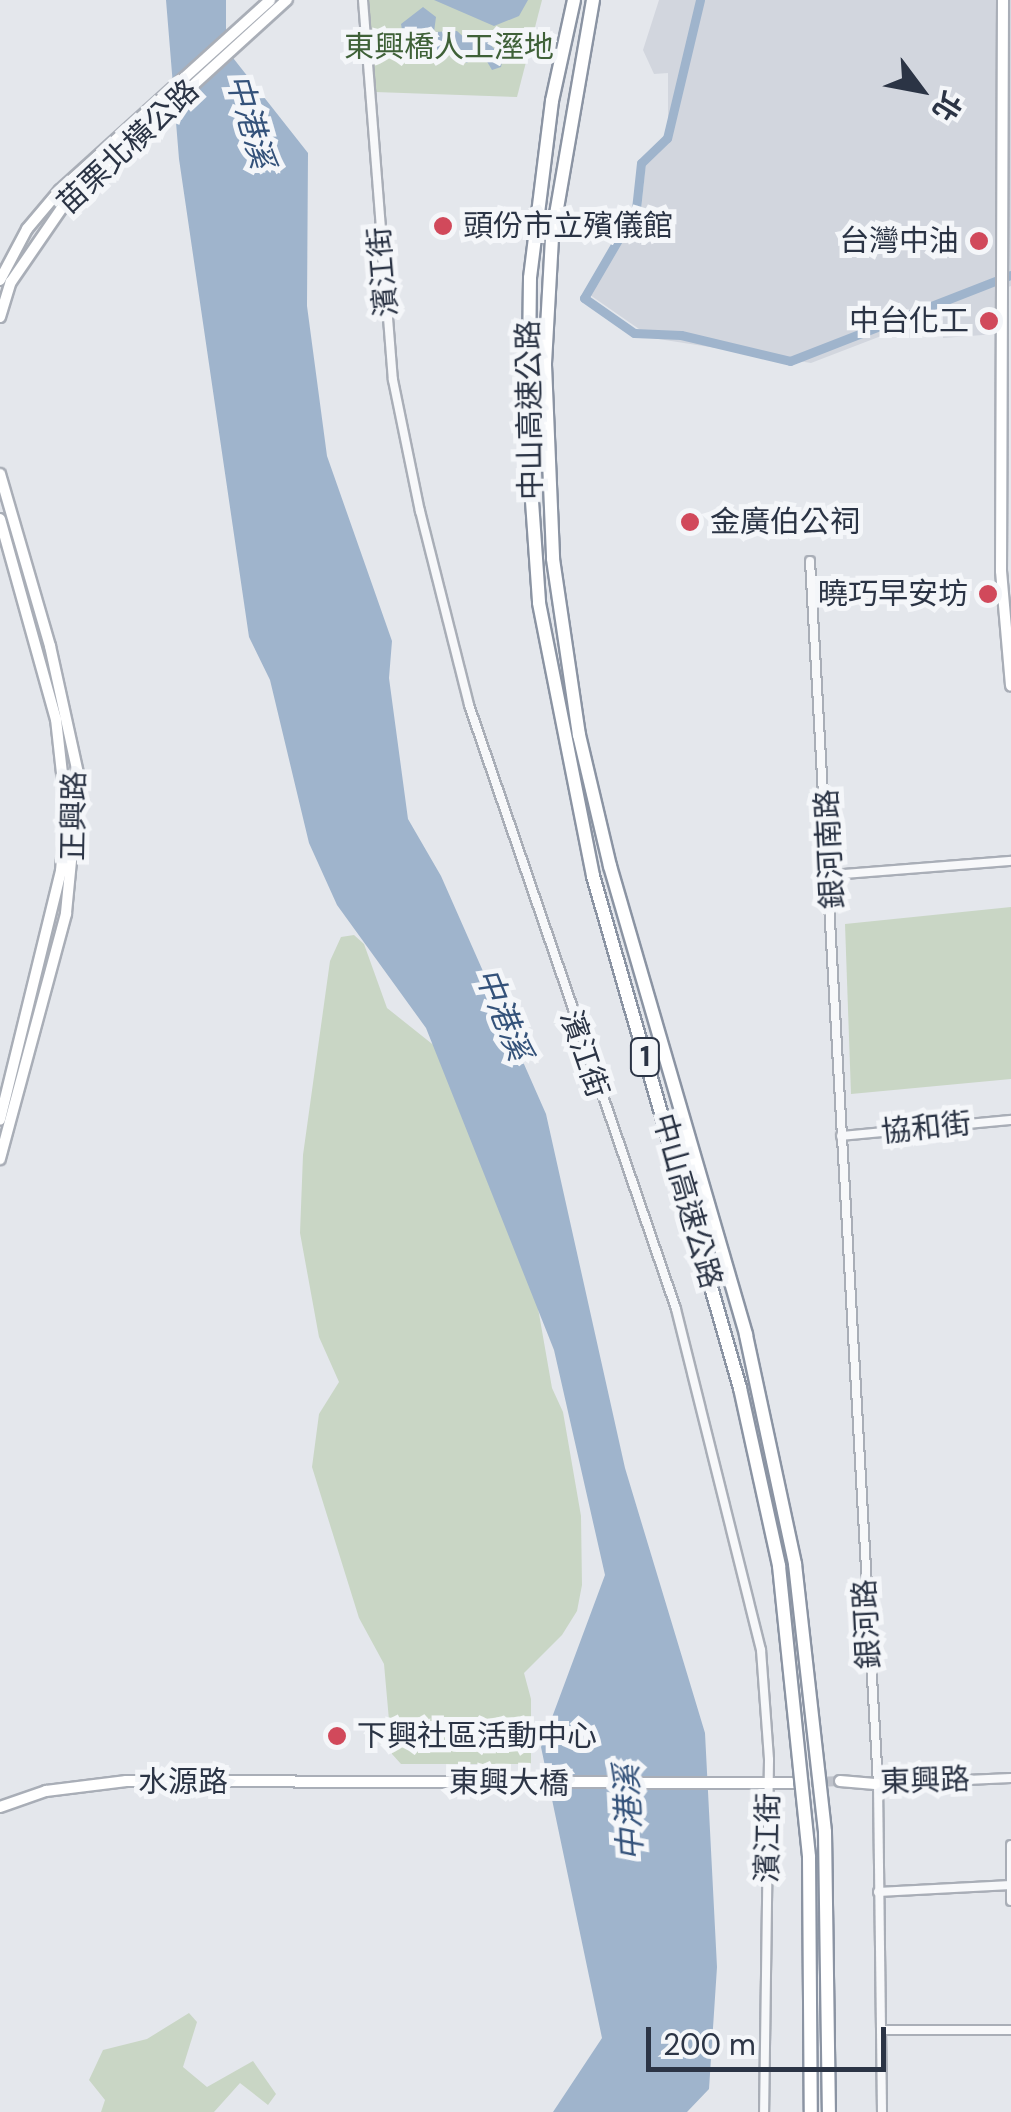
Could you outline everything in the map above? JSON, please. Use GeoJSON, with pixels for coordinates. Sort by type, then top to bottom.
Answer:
{"type":"FeatureCollection","features":[{"type":"Feature","properties":{"kind":"highway","name":"中山高速公路"},"geometry":{"type":"LineString","coordinates":[[574,0],[552,101],[530,278],[528,444],[538,603],[592,876],[740,1388],[779,1566],[809,1857],[812,2112]]}},
{"type":"Feature","properties":{"kind":"highway","name":"中山高速公路"},"geometry":{"type":"LineString","coordinates":[[593,0],[569,115],[550,268],[545,383],[552,559],[579,734],[610,866],[746,1335],[795,1564],[825,1832],[829,2112]]}},
{"type":"Feature","properties":{"kind":"main road","name":"苗栗北橫公路"},"geometry":{"type":"LineString","coordinates":[[0,280],[27,229],[60,190],[270,0]]}},
{"type":"Feature","properties":{"kind":"main road","name":"苗栗北橫公路"},"geometry":{"type":"LineString","coordinates":[[0,317],[10,282],[68,199],[288,0]]}},
{"type":"Feature","properties":{"kind":"main road"},"geometry":{"type":"LineString","coordinates":[[1003,0],[1006,570],[1011,686]]}},
{"type":"Feature","properties":{"kind":"main road","name":"正興路"},"geometry":{"type":"LineString","coordinates":[[0,474],[50,646],[78,778],[66,914],[0,1159]]}},
{"type":"Feature","properties":{"kind":"main road","name":"正興路"},"geometry":{"type":"LineString","coordinates":[[0,519],[56,719],[66,808],[62,870],[0,1120]]}},
{"type":"Feature","properties":{"kind":"main road","name":"東興路"},"geometry":{"type":"LineString","coordinates":[[840,1781],[878,1784]]}},
{"type":"Feature","properties":{"kind":"main road","name":"東興大橋"},"geometry":{"type":"LineString","coordinates":[[369,1782],[769,1786],[795,1783]]}},
{"type":"Feature","properties":{"kind":"main road","name":"水源路"},"geometry":{"type":"LineString","coordinates":[[0,1807],[86,1784],[369,1782]]}},
{"type":"Feature","properties":{"kind":"street","name":"濱江街"},"geometry":{"type":"LineString","coordinates":[[363,0],[391,362],[416,492],[469,705],[676,1309],[718,1462],[760,1650],[769,1786],[764,2112]]}},
{"type":"Feature","properties":{"kind":"street","name":"銀河南路"},"geometry":{"type":"LineString","coordinates":[[810,561],[832,875],[842,1136]]}},
{"type":"Feature","properties":{"kind":"street"},"geometry":{"type":"LineString","coordinates":[[832,875],[1011,861]]}},
{"type":"Feature","properties":{"kind":"street","name":"協和街"},"geometry":{"type":"LineString","coordinates":[[842,1136],[1011,1120]]}},
{"type":"Feature","properties":{"kind":"street","name":"銀河路"},"geometry":{"type":"LineString","coordinates":[[842,1136],[878,1784],[882,2112]]}},
{"type":"Feature","properties":{"kind":"street","name":"東興路"},"geometry":{"type":"LineString","coordinates":[[878,1784],[1011,1778]]}},
{"type":"Feature","properties":{"kind":"street"},"geometry":{"type":"LineString","coordinates":[[1011,1845],[1011,1901]]}},
{"type":"Feature","properties":{"kind":"street"},"geometry":{"type":"LineString","coordinates":[[878,1892],[1011,1884]]}},
{"type":"Feature","properties":{"kind":"street"},"geometry":{"type":"LineString","coordinates":[[881,2030],[1011,2030]]}},
{"type":"Feature","properties":{"kind":"shaded area"},"geometry":{"type":"Polygon","coordinates":[[[659,0],[1011,0],[1011,286],[811,363],[652,338],[590,295],[641,211],[646,161],[668,143],[668,73],[654,74],[643,50],[659,0]]]}},
{"type":"Feature","properties":{"kind":"shaded area"},"geometry":{"type":"Polygon","coordinates":[[[996,291],[996,334],[943,338],[943,312],[996,291]]]}},
{"type":"Feature","properties":{"kind":"green space","name":"東興橋人工溼地"},"geometry":{"type":"Polygon","coordinates":[[[369,0],[542,0],[517,97],[375,92],[369,0]]]}},
{"type":"Feature","properties":{"kind":"green space"},"geometry":{"type":"Polygon","coordinates":[[[1011,907],[1011,1079],[851,1094],[845,924],[1011,907]]]}},
{"type":"Feature","properties":{"kind":"green space"},"geometry":{"type":"Polygon","coordinates":[[[354,935],[364,944],[387,1008],[446,1055],[538,1308],[552,1388],[563,1412],[581,1516],[582,1585],[577,1611],[562,1635],[524,1673],[531,1699],[531,1764],[401,1764],[392,1754],[384,1664],[359,1618],[312,1467],[319,1414],[339,1382],[319,1337],[300,1233],[303,1155],[330,961],[341,937],[354,935]]]}},
{"type":"Feature","properties":{"kind":"green space"},"geometry":{"type":"Polygon","coordinates":[[[189,2013],[197,2022],[183,2067],[207,2087],[253,2061],[276,2094],[268,2105],[240,2083],[214,2112],[101,2112],[105,2100],[89,2080],[103,2050],[147,2039],[189,2013]]]}},
{"type":"Feature","properties":{"kind":"water","name":"中港溪"},"geometry":{"type":"Polygon","coordinates":[[[166,0],[226,0],[226,49],[308,153],[307,306],[327,456],[392,641],[389,678],[408,819],[441,876],[546,1114],[625,1468],[705,1733],[717,1967],[709,2089],[687,2112],[553,2112],[602,2038],[541,1747],[605,1575],[554,1350],[426,1028],[337,905],[309,843],[270,680],[249,637],[179,159],[166,0]]]}},
{"type":"Feature","properties":{"kind":"water"},"geometry":{"type":"Polygon","coordinates":[[[434,0],[528,0],[519,16],[494,26],[434,0]]]}},
{"type":"Feature","properties":{"kind":"water"},"geometry":{"type":"Polygon","coordinates":[[[423,7],[436,17],[434,32],[457,31],[468,41],[482,36],[503,58],[501,67],[492,70],[479,48],[467,63],[449,52],[414,55],[405,48],[401,24],[423,7]]]}},
{"type":"Feature","properties":{"kind":"waterway"},"geometry":{"type":"LineString","coordinates":[[700,0],[667,138],[641,163],[636,209],[584,298],[634,333],[681,335],[790,361],[1011,275]]}},
{"type":"Feature","properties":{"kind":"tunnel"},"geometry":{"type":"LineString","coordinates":[[796,1783],[840,1781]]}},
{"type":"Feature","properties":{"kind":"place","name":"頭份市立殯儀館"},"geometry":{"type":"Point","coordinates":[443,226]}},
{"type":"Feature","properties":{"kind":"place","name":"台灣中油"},"geometry":{"type":"Point","coordinates":[979,241]}},
{"type":"Feature","properties":{"kind":"place","name":"中台化工"},"geometry":{"type":"Point","coordinates":[989,321]}},
{"type":"Feature","properties":{"kind":"place","name":"金廣伯公祠"},"geometry":{"type":"Point","coordinates":[690,522]}},
{"type":"Feature","properties":{"kind":"place","name":"曉巧早安坊"},"geometry":{"type":"Point","coordinates":[988,594]}},
{"type":"Feature","properties":{"kind":"place","name":"下興社區活動中心"},"geometry":{"type":"Point","coordinates":[337,1736]}}]}
